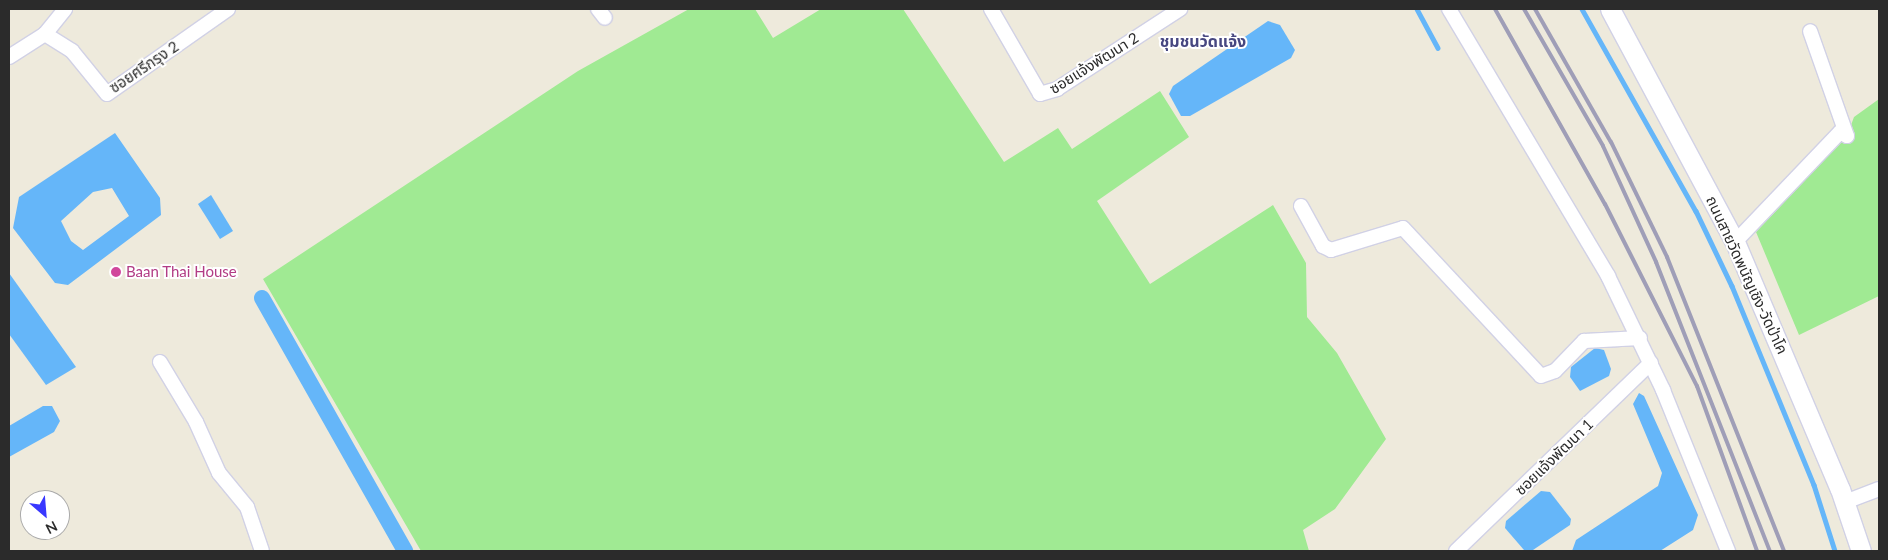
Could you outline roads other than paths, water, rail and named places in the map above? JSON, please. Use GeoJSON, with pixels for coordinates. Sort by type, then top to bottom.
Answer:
{"type":"FeatureCollection","features":[{"type":"Feature","properties":{"kind":"main road","name":"ถนนสายวัดพนัญเชิง-วัดป่าโค"},"geometry":{"type":"LineString","coordinates":[[1610,9],[1735,242],[1845,502],[1861,551]]}},
{"type":"Feature","properties":{"kind":"street"},"geometry":{"type":"LineString","coordinates":[[9,57],[45,34],[65,9]]}},
{"type":"Feature","properties":{"kind":"street","name":"ซอยศรีกรุง 2"},"geometry":{"type":"LineString","coordinates":[[45,34],[72,51],[107,94],[228,9]]}},
{"type":"Feature","properties":{"kind":"street","name":"ซอยแจ้งพัฒนา 2"},"geometry":{"type":"LineString","coordinates":[[991,9],[1040,94],[1057,89],[1180,9]]}},
{"type":"Feature","properties":{"kind":"street"},"geometry":{"type":"LineString","coordinates":[[1449,9],[1564,198],[1640,338],[1652,363],[1728,551]]}},
{"type":"Feature","properties":{"kind":"street"},"geometry":{"type":"LineString","coordinates":[[1735,242],[1840,132],[1847,136],[1810,31]]}},
{"type":"Feature","properties":{"kind":"street"},"geometry":{"type":"LineString","coordinates":[[1301,206],[1323,246],[1331,250],[1403,228],[1541,376],[1555,371],[1584,341],[1640,338]]}},
{"type":"Feature","properties":{"kind":"street"},"geometry":{"type":"LineString","coordinates":[[160,362],[196,422],[219,473],[248,507],[262,551]]}},
{"type":"Feature","properties":{"kind":"street","name":"ซอยแจ้งพัฒนา 1"},"geometry":{"type":"LineString","coordinates":[[1456,551],[1652,363]]}},
{"type":"Feature","properties":{"kind":"street"},"geometry":{"type":"LineString","coordinates":[[1845,502],[1879,489]]}},
{"type":"Feature","properties":{"kind":"water"},"geometry":{"type":"Polygon","coordinates":[[[1268,21],[1280,25],[1295,50],[1291,58],[1190,116],[1181,116],[1169,94],[1173,86],[1268,21]]]}},
{"type":"Feature","properties":{"kind":"water"},"geometry":{"type":"Polygon","coordinates":[[[115,133],[160,198],[161,215],[68,285],[55,283],[13,228],[19,197],[115,133]],[[112,188],[93,192],[61,221],[71,241],[83,250],[129,216],[112,188]]]}},
{"type":"Feature","properties":{"kind":"water"},"geometry":{"type":"Polygon","coordinates":[[[211,195],[233,231],[220,239],[198,204],[211,195]]]}},
{"type":"Feature","properties":{"kind":"water"},"geometry":{"type":"Polygon","coordinates":[[[9,273],[76,367],[46,385],[9,334],[9,273]]]}},
{"type":"Feature","properties":{"kind":"water"},"geometry":{"type":"Polygon","coordinates":[[[1595,348],[1604,350],[1611,369],[1609,376],[1580,391],[1570,377],[1571,367],[1595,348]]]}},
{"type":"Feature","properties":{"kind":"water"},"geometry":{"type":"Polygon","coordinates":[[[1639,393],[1644,396],[1698,515],[1693,530],[1660,551],[1572,551],[1576,540],[1658,486],[1662,473],[1633,404],[1639,393]]]}},
{"type":"Feature","properties":{"kind":"water"},"geometry":{"type":"Polygon","coordinates":[[[43,406],[52,406],[60,421],[54,432],[9,457],[9,426],[43,406]]]}},
{"type":"Feature","properties":{"kind":"water"},"geometry":{"type":"Polygon","coordinates":[[[1541,491],[1550,492],[1571,519],[1570,525],[1533,550],[1524,550],[1505,528],[1506,521],[1541,491]]]}},
{"type":"Feature","properties":{"kind":"waterway"},"geometry":{"type":"LineString","coordinates":[[1417,9],[1438,48]]}},
{"type":"Feature","properties":{"kind":"waterway"},"geometry":{"type":"LineString","coordinates":[[1582,9],[1696,211],[1732,286],[1814,485],[1835,551]]}},
{"type":"Feature","properties":{"kind":"waterway"},"geometry":{"type":"LineString","coordinates":[[262,298],[405,551]]}},
{"type":"Feature","properties":{"kind":"railway"},"geometry":{"type":"LineString","coordinates":[[1495,9],[1605,204],[1697,386],[1757,551]]}},
{"type":"Feature","properties":{"kind":"railway"},"geometry":{"type":"LineString","coordinates":[[1524,9],[1603,146],[1656,262],[1770,551]]}},
{"type":"Feature","properties":{"kind":"railway"},"geometry":{"type":"LineString","coordinates":[[1535,9],[1611,142],[1667,257],[1784,551]]}},
{"type":"Feature","properties":{"kind":"place","name":"Baan Thai House"},"geometry":{"type":"Point","coordinates":[116,272]}},
{"type":"Feature","properties":{"kind":"district","name":"ชุมชนวัดแจ้ง"},"geometry":{"type":"Point","coordinates":[1203,41]}}]}
